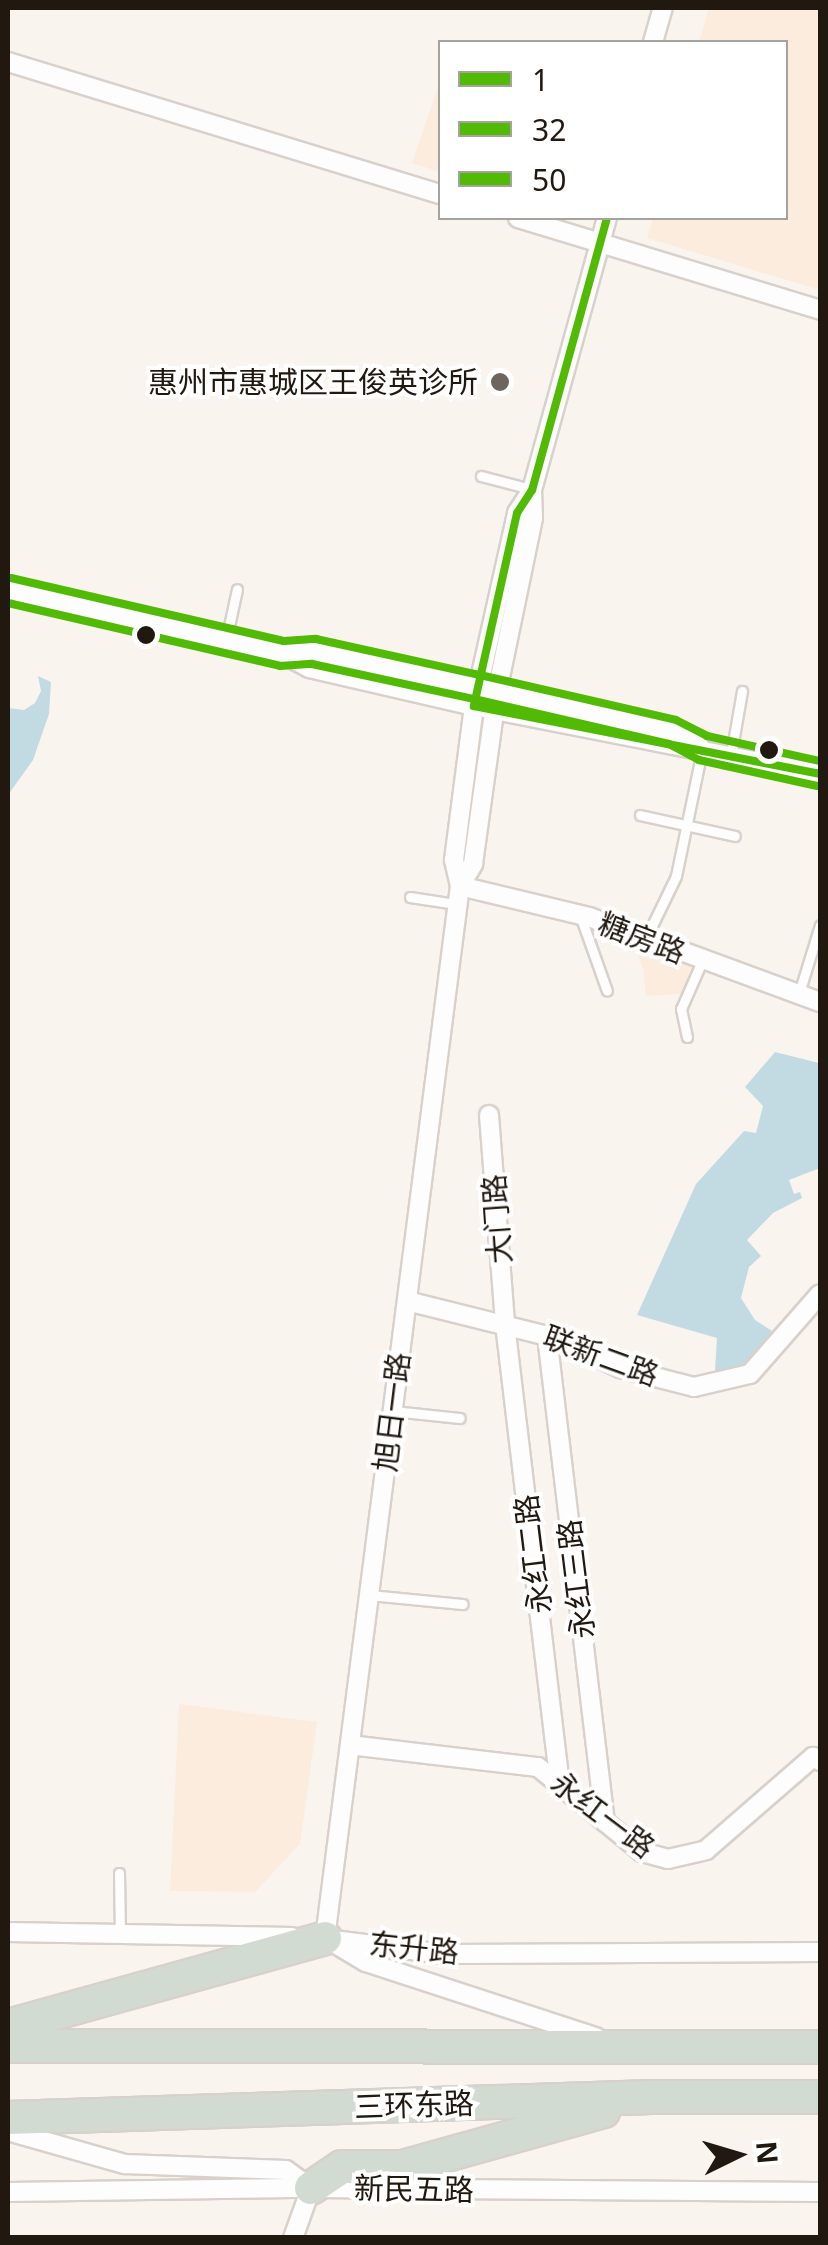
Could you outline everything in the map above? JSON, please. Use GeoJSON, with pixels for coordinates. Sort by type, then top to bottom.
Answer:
{"type":"FeatureCollection","features":[{"type":"Feature","properties":{"kind":"highway"},"geometry":{"type":"LineString","coordinates":[[8,2026],[325,1938]]}},
{"type":"Feature","properties":{"kind":"highway","name":"三环东路"},"geometry":{"type":"LineString","coordinates":[[8,2046],[820,2046]]}},
{"type":"Feature","properties":{"kind":"highway","name":"三环东路"},"geometry":{"type":"LineString","coordinates":[[8,2118],[652,2097],[820,2096]]}},
{"type":"Feature","properties":{"kind":"highway"},"geometry":{"type":"LineString","coordinates":[[311,2188],[342,2167],[403,2167],[652,2097]]}},
{"type":"Feature","properties":{"kind":"street"},"geometry":{"type":"LineString","coordinates":[[655,40],[663,8]]}},
{"type":"Feature","properties":{"kind":"street"},"geometry":{"type":"LineString","coordinates":[[8,62],[438,193]]}},
{"type":"Feature","properties":{"kind":"street"},"geometry":{"type":"LineString","coordinates":[[524,220],[820,310]]}},
{"type":"Feature","properties":{"kind":"street","name":"旭日一路"},"geometry":{"type":"LineString","coordinates":[[325,1938],[459,895],[454,860],[476,696],[518,514],[532,490],[607,220]]}},
{"type":"Feature","properties":{"kind":"street","name":"旭日一路"},"geometry":{"type":"LineString","coordinates":[[459,895],[473,864],[496,701],[533,518],[532,490]]}},
{"type":"Feature","properties":{"kind":"street"},"geometry":{"type":"LineString","coordinates":[[8,590],[283,654],[309,668],[476,696],[670,747],[703,748],[820,774]]}},
{"type":"Feature","properties":{"kind":"street","name":"糖房路"},"geometry":{"type":"LineString","coordinates":[[459,895],[580,914],[820,1002]]}},
{"type":"Feature","properties":{"kind":"street","name":"大门路"},"geometry":{"type":"LineString","coordinates":[[489,1114],[505,1324]]}},
{"type":"Feature","properties":{"kind":"street","name":"联新二路"},"geometry":{"type":"LineString","coordinates":[[406,1301],[547,1336],[624,1369],[699,1386],[751,1373],[820,1294]]}},
{"type":"Feature","properties":{"kind":"street","name":"永红二路"},"geometry":{"type":"LineString","coordinates":[[505,1324],[560,1785]]}},
{"type":"Feature","properties":{"kind":"street","name":"永红三路"},"geometry":{"type":"LineString","coordinates":[[547,1336],[605,1822]]}},
{"type":"Feature","properties":{"kind":"street","name":"永红一路"},"geometry":{"type":"LineString","coordinates":[[350,1746],[538,1767],[650,1856],[692,1856],[710,1848],[814,1757],[820,1762]]}},
{"type":"Feature","properties":{"kind":"street","name":"东升路"},"geometry":{"type":"LineString","coordinates":[[8,1932],[325,1938],[443,1954],[820,1952]]}},
{"type":"Feature","properties":{"kind":"street"},"geometry":{"type":"LineString","coordinates":[[325,1938],[366,1962],[628,2047]]}},
{"type":"Feature","properties":{"kind":"street"},"geometry":{"type":"LineString","coordinates":[[8,2130],[125,2164],[286,2170],[311,2188],[293,2238]]}},
{"type":"Feature","properties":{"kind":"street","name":"新民五路"},"geometry":{"type":"LineString","coordinates":[[8,2192],[311,2188],[820,2192]]}},
{"type":"Feature","properties":{"kind":"lane"},"geometry":{"type":"LineString","coordinates":[[481,476],[532,490]]}},
{"type":"Feature","properties":{"kind":"lane"},"geometry":{"type":"LineString","coordinates":[[226,641],[237,589]]}},
{"type":"Feature","properties":{"kind":"lane"},"geometry":{"type":"LineString","coordinates":[[731,754],[742,691]]}},
{"type":"Feature","properties":{"kind":"lane"},"geometry":{"type":"LineString","coordinates":[[647,936],[676,876],[703,748]]}},
{"type":"Feature","properties":{"kind":"lane"},"geometry":{"type":"LineString","coordinates":[[640,815],[735,836]]}},
{"type":"Feature","properties":{"kind":"lane"},"geometry":{"type":"LineString","coordinates":[[410,897],[459,895]]}},
{"type":"Feature","properties":{"kind":"lane"},"geometry":{"type":"LineString","coordinates":[[580,914],[606,991]]}},
{"type":"Feature","properties":{"kind":"lane"},"geometry":{"type":"LineString","coordinates":[[799,993],[820,924]]}},
{"type":"Feature","properties":{"kind":"lane"},"geometry":{"type":"LineString","coordinates":[[687,1037],[681,1009],[702,961]]}},
{"type":"Feature","properties":{"kind":"lane"},"geometry":{"type":"LineString","coordinates":[[393,1411],[460,1418]]}},
{"type":"Feature","properties":{"kind":"lane"},"geometry":{"type":"LineString","coordinates":[[369,1595],[463,1604]]}},
{"type":"Feature","properties":{"kind":"lane"},"geometry":{"type":"LineString","coordinates":[[119,1873],[120,1934]]}},
{"type":"Feature","properties":{"kind":"shaded area"},"geometry":{"type":"Polygon","coordinates":[[[709,8],[820,8],[820,290],[647,238],[652,220],[788,220],[788,40],[700,40],[709,8]]]}},
{"type":"Feature","properties":{"kind":"shaded area"},"geometry":{"type":"Polygon","coordinates":[[[438,87],[438,171],[412,163],[438,87]]]}},
{"type":"Feature","properties":{"kind":"shaded area"},"geometry":{"type":"Polygon","coordinates":[[[632,941],[693,965],[681,994],[646,996],[643,968],[632,941]]]}},
{"type":"Feature","properties":{"kind":"shaded area"},"geometry":{"type":"Polygon","coordinates":[[[179,1704],[317,1722],[300,1844],[255,1892],[170,1891],[179,1704]]]}},
{"type":"Feature","properties":{"kind":"water"},"geometry":{"type":"Polygon","coordinates":[[[38,676],[51,682],[49,714],[33,760],[8,795],[8,708],[24,710],[35,703],[41,691],[38,676]]]}},
{"type":"Feature","properties":{"kind":"water"},"geometry":{"type":"Polygon","coordinates":[[[775,1052],[819,1063],[820,1168],[789,1180],[794,1194],[800,1192],[802,1198],[773,1213],[747,1240],[761,1256],[749,1267],[741,1298],[755,1320],[774,1332],[742,1371],[715,1370],[717,1338],[637,1315],[696,1184],[744,1131],[756,1133],[763,1106],[745,1087],[775,1052]]]}},
{"type":"Feature","properties":{"kind":"transit line","name":"1"},"geometry":{"type":"LineString","coordinates":[[606,220],[532,490],[517,513],[474,706],[820,774]]}},
{"type":"Feature","properties":{"kind":"transit line","name":"50"},"geometry":{"type":"LineString","coordinates":[[11,578],[284,641],[316,639],[480,675],[676,720],[707,736],[820,761]]}},
{"type":"Feature","properties":{"kind":"transit line","name":"32"},"geometry":{"type":"LineString","coordinates":[[8,603],[280,666],[312,664],[474,699],[669,744],[699,760],[817,786]]}},
{"type":"Feature","properties":{"kind":"place","name":"惠州市惠城区王俊英诊所"},"geometry":{"type":"Point","coordinates":[500,382]}}]}
